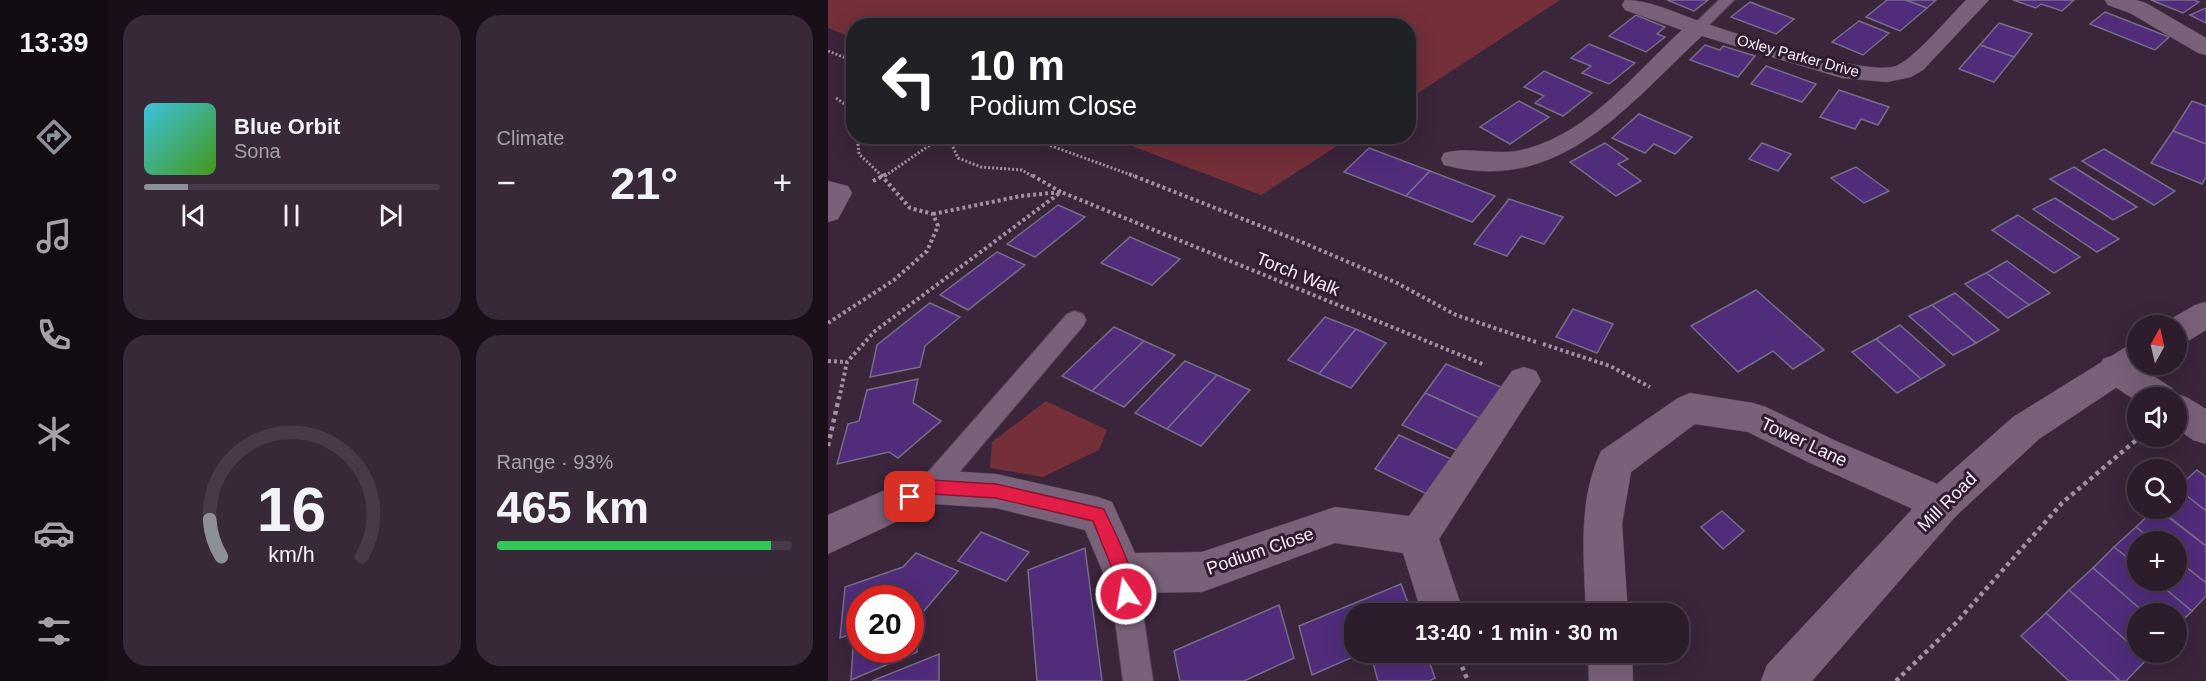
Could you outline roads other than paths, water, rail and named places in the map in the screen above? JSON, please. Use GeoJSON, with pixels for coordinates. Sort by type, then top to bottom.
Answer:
{"type":"FeatureCollection","features":[{"type":"Feature","properties":{"kind":"street","name":"Oxley Parker Drive"},"geometry":{"type":"LineString","coordinates":[[1633,5],[1698,28],[1842,71],[1887,75],[1903,72],[1915,65],[1978,0]]}},
{"type":"Feature","properties":{"kind":"street"},"geometry":{"type":"LineString","coordinates":[[2116,0],[2139,8],[2206,48]]}},
{"type":"Feature","properties":{"kind":"street"},"geometry":{"type":"LineString","coordinates":[[1454,159],[1503,162],[1535,157],[1565,144],[1631,93],[1698,28]]}},
{"type":"Feature","properties":{"kind":"street"},"geometry":{"type":"LineString","coordinates":[[828,190],[838,193],[828,212]]}},
{"type":"Feature","properties":{"kind":"street"},"geometry":{"type":"LineString","coordinates":[[2187,325],[2206,314]]}},
{"type":"Feature","properties":{"kind":"street"},"geometry":{"type":"LineString","coordinates":[[2126,362],[2150,387]]}},
{"type":"Feature","properties":{"kind":"street","name":"Mill Road"},"geometry":{"type":"LineString","coordinates":[[1783,681],[1942,504],[2026,428],[2126,362]]}},
{"type":"Feature","properties":{"kind":"street"},"geometry":{"type":"LineString","coordinates":[[1439,603],[1418,536],[1524,381]]}},
{"type":"Feature","properties":{"kind":"street","name":"Tower Lane"},"geometry":{"type":"LineString","coordinates":[[1606,603],[1602,524],[1614,463],[1690,408],[1754,418],[1823,452],[1942,504]]}},
{"type":"Feature","properties":{"kind":"street"},"geometry":{"type":"LineString","coordinates":[[2187,416],[2206,429]]}},
{"type":"Feature","properties":{"kind":"street"},"geometry":{"type":"LineString","coordinates":[[828,535],[931,487],[996,491],[1098,514],[1123,573]]}},
{"type":"Feature","properties":{"kind":"street","name":"Podium Close"},"geometry":{"type":"LineString","coordinates":[[1123,573],[1202,572],[1335,525],[1418,536]]}},
{"type":"Feature","properties":{"kind":"street"},"geometry":{"type":"LineString","coordinates":[[1610,663],[1611,681]]}},
{"type":"Feature","properties":{"kind":"lane"},"geometry":{"type":"LineString","coordinates":[[1698,28],[1727,0]]}},
{"type":"Feature","properties":{"kind":"lane"},"geometry":{"type":"LineString","coordinates":[[931,487],[1075,320]]}},
{"type":"Feature","properties":{"kind":"lane"},"geometry":{"type":"LineString","coordinates":[[1123,573],[1138,681]]}}]}
